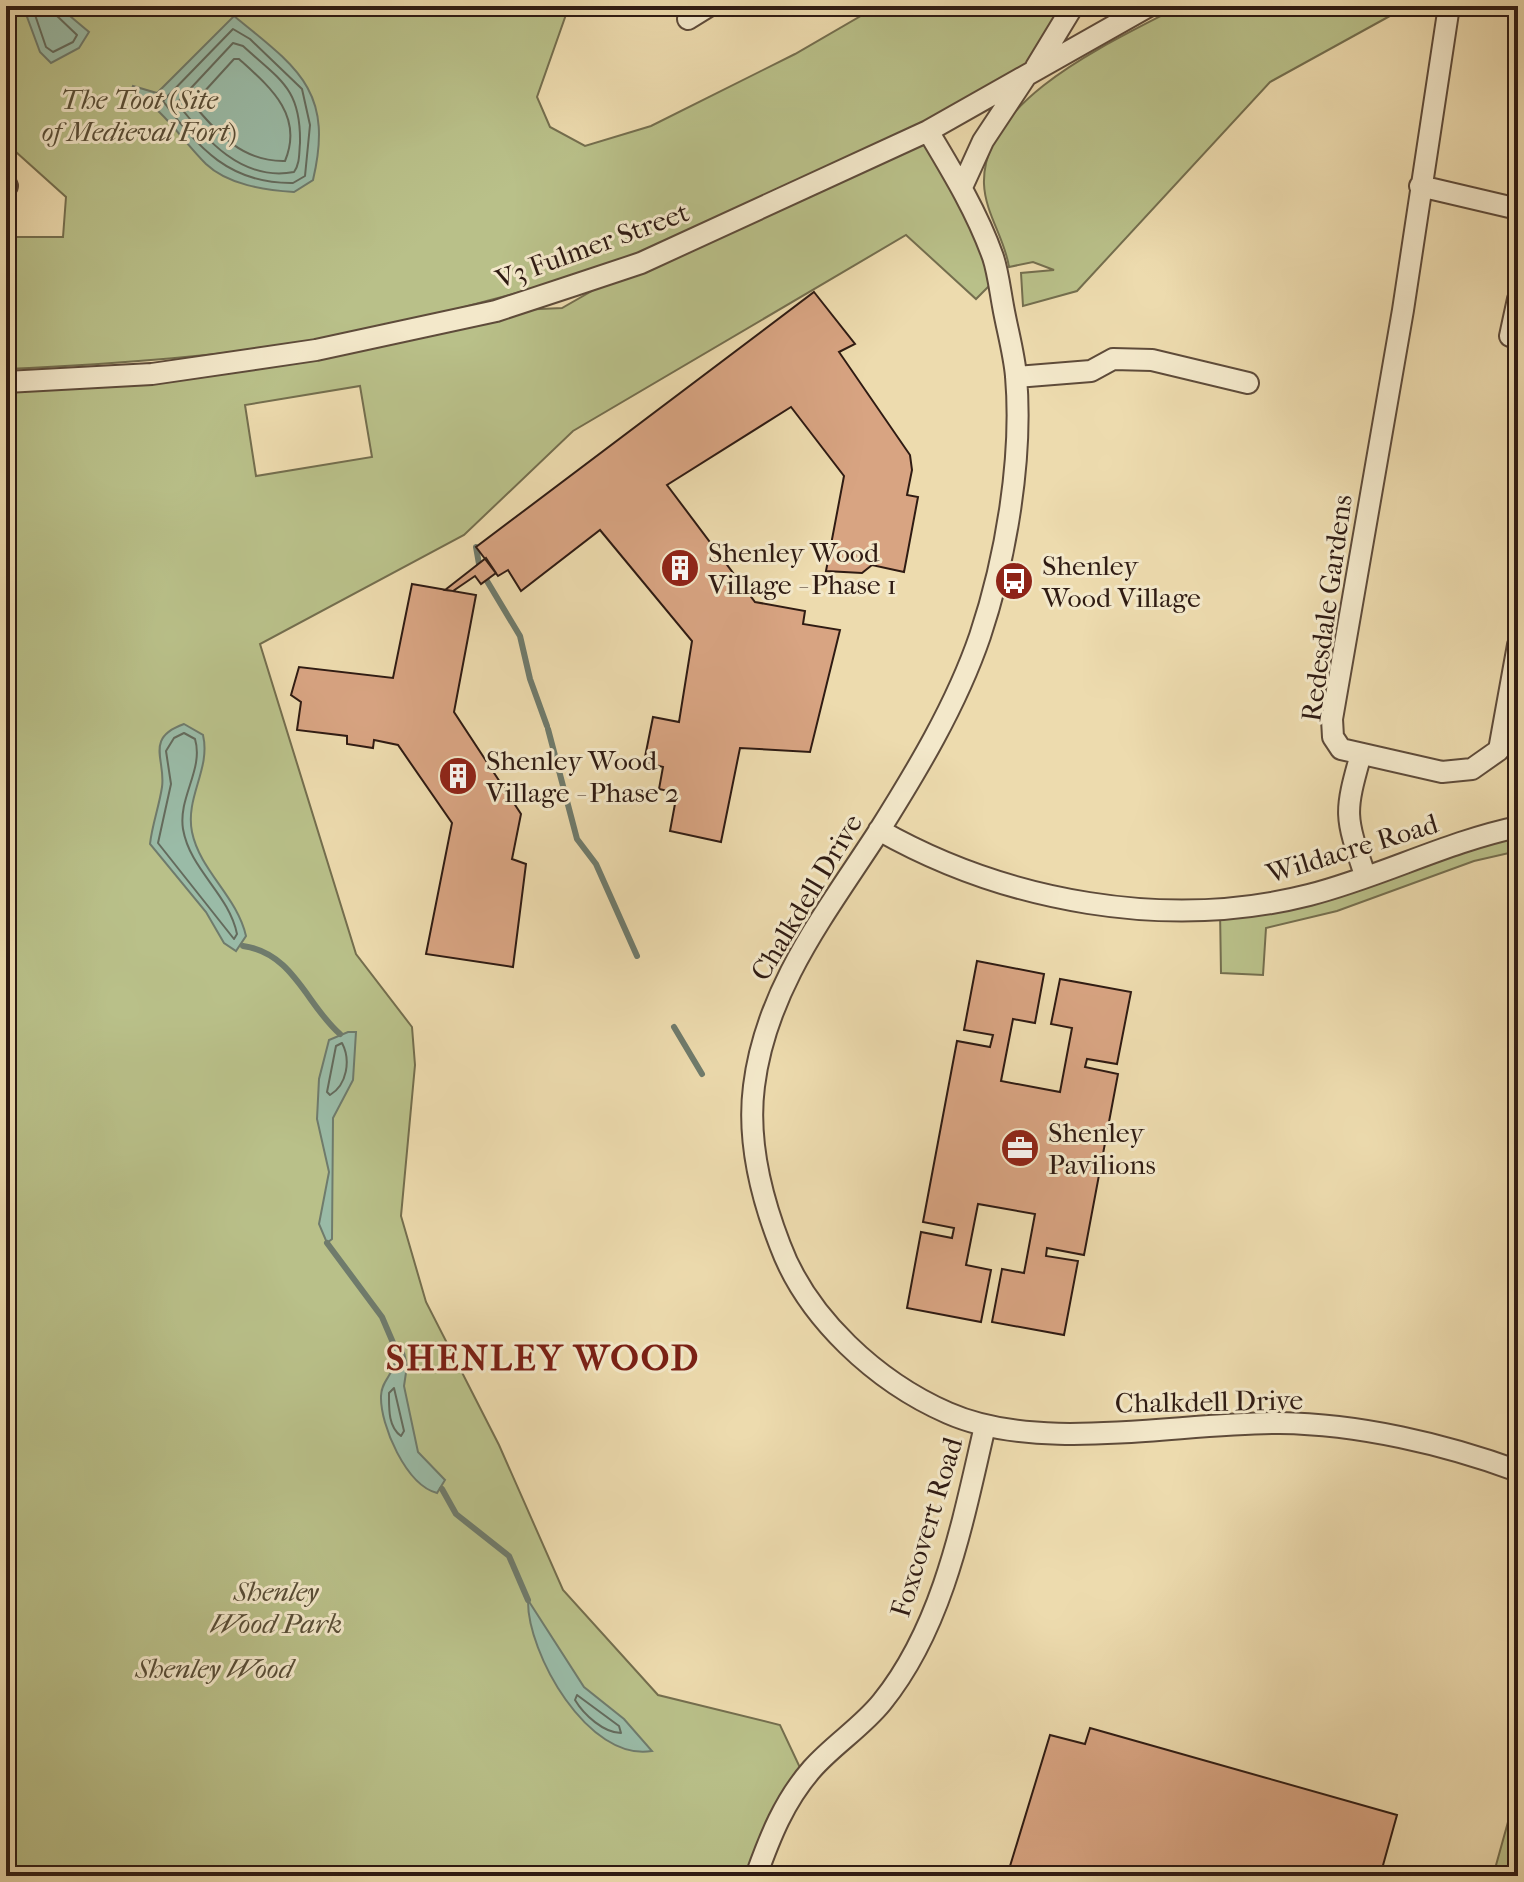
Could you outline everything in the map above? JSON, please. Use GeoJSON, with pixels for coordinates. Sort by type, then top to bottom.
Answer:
{"type":"FeatureCollection","features":[{"type":"Feature","properties":{"kind":"street"},"geometry":{"type":"LineString","coordinates":[[688,19],[709,6]]}},
{"type":"Feature","properties":{"kind":"street"},"geometry":{"type":"LineString","coordinates":[[962,187],[983,141],[1073,6]]}},
{"type":"Feature","properties":{"kind":"street","name":"V3 Fulmer Street"},"geometry":{"type":"LineString","coordinates":[[6,382],[152,374],[286,355],[496,311],[641,263],[928,131],[1031,72],[1121,13],[1149,6]]}},
{"type":"Feature","properties":{"kind":"street"},"geometry":{"type":"LineString","coordinates":[[1449,6],[1420,186],[1518,209]]}},
{"type":"Feature","properties":{"kind":"street","name":"Chalkdell Drive"},"geometry":{"type":"LineString","coordinates":[[928,131],[962,187],[995,263],[1016,377],[1014,466],[1008,521],[980,635],[959,689],[879,830],[815,925],[775,1000],[753,1092],[756,1159],[763,1200],[784,1255],[808,1300],[852,1348],[893,1383],[948,1413],[985,1426],[1066,1435],[1285,1423],[1384,1435],[1518,1471]]}},
{"type":"Feature","properties":{"kind":"street","name":"Redesdale Gardens"},"geometry":{"type":"LineString","coordinates":[[1420,186],[1403,310],[1332,719],[1333,737],[1341,749],[1442,772],[1472,769],[1508,752],[1518,645]]}},
{"type":"Feature","properties":{"kind":"street"},"geometry":{"type":"LineString","coordinates":[[1514,337],[1518,299]]}},
{"type":"Feature","properties":{"kind":"street"},"geometry":{"type":"LineString","coordinates":[[1016,377],[1091,371],[1113,359],[1152,360],[1248,383]]}},
{"type":"Feature","properties":{"kind":"street"},"geometry":{"type":"LineString","coordinates":[[1361,754],[1346,806],[1349,826],[1365,875]]}},
{"type":"Feature","properties":{"kind":"street","name":"Wildacre Road"},"geometry":{"type":"LineString","coordinates":[[879,830],[917,852],[960,870],[1045,894],[1105,906],[1213,911],[1262,905],[1311,894],[1518,827]]}},
{"type":"Feature","properties":{"kind":"street","name":"Foxcovert Road"},"geometry":{"type":"LineString","coordinates":[[756,1876],[774,1823],[796,1791],[811,1770],[882,1703],[930,1625],[965,1515],[985,1426]]}},
{"type":"Feature","properties":{"kind":"green space","name":"Shenley Wood Park"},"geometry":{"type":"Polygon","coordinates":[[[6,6],[569,6],[537,97],[550,127],[585,146],[651,126],[795,54],[878,6],[1072,6],[1034,70],[928,131],[997,278],[976,299],[906,235],[573,431],[464,535],[260,644],[356,954],[412,1027],[415,1065],[401,1216],[426,1302],[499,1445],[563,1590],[658,1695],[780,1725],[803,1774],[751,1876],[6,1876],[6,382],[152,374],[496,311],[562,308],[639,264],[338,337],[172,358],[6,369],[6,237],[63,237],[66,197],[6,143],[6,6]],[[360,386],[245,405],[256,476],[372,457],[360,386]]]}},
{"type":"Feature","properties":{"kind":"green space"},"geometry":{"type":"Polygon","coordinates":[[[1180,6],[1408,6],[1270,82],[1077,291],[1023,306],[1021,273],[1054,270],[1033,262],[1009,267],[985,195],[989,153],[1004,125],[1028,99],[1057,76],[1122,36],[1180,6]]]}},
{"type":"Feature","properties":{"kind":"green space"},"geometry":{"type":"Polygon","coordinates":[[[1518,827],[1518,851],[1474,861],[1337,911],[1266,928],[1263,975],[1221,973],[1220,910],[1518,827]]]}},
{"type":"Feature","properties":{"kind":"green space"},"geometry":{"type":"Polygon","coordinates":[[[1518,1786],[1518,1876],[1493,1876],[1518,1786]]]}},
{"type":"Feature","properties":{"kind":"water"},"geometry":{"type":"Polygon","coordinates":[[[23,6],[58,6],[89,32],[79,48],[51,63],[40,52],[23,6]]]}},
{"type":"Feature","properties":{"kind":"water"},"geometry":{"type":"Polygon","coordinates":[[[234,16],[293,67],[314,103],[319,124],[313,180],[294,192],[247,185],[215,171],[162,115],[131,91],[133,86],[157,93],[234,16]]]}},
{"type":"Feature","properties":{"kind":"water"},"geometry":{"type":"Polygon","coordinates":[[[184,724],[203,735],[205,747],[192,807],[192,832],[203,859],[241,922],[246,936],[236,951],[224,943],[206,912],[150,844],[162,787],[161,743],[164,736],[184,724]]]}},
{"type":"Feature","properties":{"kind":"water"},"geometry":{"type":"Polygon","coordinates":[[[356,1032],[353,1080],[333,1118],[332,1239],[327,1243],[319,1224],[329,1172],[317,1119],[319,1079],[329,1040],[356,1032]]]}},
{"type":"Feature","properties":{"kind":"water"},"geometry":{"type":"Polygon","coordinates":[[[394,1345],[403,1348],[407,1366],[404,1386],[418,1452],[445,1480],[437,1493],[415,1479],[405,1466],[385,1422],[381,1396],[395,1362],[394,1345]]]}},
{"type":"Feature","properties":{"kind":"water"},"geometry":{"type":"Polygon","coordinates":[[[528,1600],[584,1687],[624,1719],[652,1751],[628,1750],[605,1740],[584,1722],[566,1700],[538,1648],[530,1622],[528,1600]]]}},
{"type":"Feature","properties":{"kind":"building","name":"Shenley Wood Village - Phase 1"},"geometry":{"type":"Polygon","coordinates":[[[814,292],[855,344],[839,352],[910,455],[912,470],[907,495],[918,497],[904,572],[872,565],[862,573],[826,571],[844,476],[791,407],[667,485],[755,602],[805,611],[803,624],[840,630],[810,752],[740,748],[721,842],[670,831],[677,793],[659,789],[663,767],[644,762],[653,717],[679,722],[692,641],[600,530],[521,591],[508,570],[498,576],[476,547],[814,292]]]}},
{"type":"Feature","properties":{"kind":"building"},"geometry":{"type":"Polygon","coordinates":[[[486,558],[496,573],[481,584],[475,576],[453,591],[445,590],[486,558]]]}},
{"type":"Feature","properties":{"kind":"building","name":"Shenley Wood Village - Phase 2"},"geometry":{"type":"Polygon","coordinates":[[[412,584],[476,595],[454,712],[521,814],[512,859],[526,864],[513,967],[426,954],[452,823],[398,745],[374,740],[373,748],[347,744],[347,736],[297,730],[301,702],[291,695],[299,667],[393,678],[412,584]]]}},
{"type":"Feature","properties":{"kind":"building","name":"Shenley Pavilions"},"geometry":{"type":"Polygon","coordinates":[[[977,961],[1044,974],[1035,1023],[1013,1019],[1001,1081],[1060,1092],[1072,1028],[1051,1024],[1060,979],[1131,992],[1117,1064],[1087,1059],[1085,1067],[1118,1074],[1084,1255],[1047,1248],[1046,1256],[1078,1261],[1064,1335],[992,1322],[1002,1269],[1024,1273],[1035,1214],[978,1204],[966,1265],[991,1270],[981,1322],[907,1308],[921,1232],[952,1238],[954,1228],[923,1222],[957,1041],[990,1047],[993,1035],[964,1030],[977,961]]]}},
{"type":"Feature","properties":{"kind":"building"},"geometry":{"type":"Polygon","coordinates":[[[1090,1728],[1397,1815],[1380,1876],[1007,1876],[1050,1735],[1085,1744],[1090,1728]]]}},
{"type":"Feature","properties":{"kind":"waterway"},"geometry":{"type":"LineString","coordinates":[[476,547],[479,564]]}},
{"type":"Feature","properties":{"kind":"waterway"},"geometry":{"type":"LineString","coordinates":[[487,581],[520,636],[530,679],[547,726]]}},
{"type":"Feature","properties":{"kind":"waterway"},"geometry":{"type":"LineString","coordinates":[[548,729],[577,839],[596,864],[637,956]]}},
{"type":"Feature","properties":{"kind":"waterway"},"geometry":{"type":"LineString","coordinates":[[243,946],[275,959],[340,1034]]}},
{"type":"Feature","properties":{"kind":"waterway"},"geometry":{"type":"LineString","coordinates":[[674,1027],[702,1074]]}},
{"type":"Feature","properties":{"kind":"waterway"},"geometry":{"type":"LineString","coordinates":[[327,1243],[382,1317],[394,1345]]}},
{"type":"Feature","properties":{"kind":"waterway"},"geometry":{"type":"LineString","coordinates":[[442,1489],[456,1514],[509,1556],[528,1600]]}},
{"type":"Feature","properties":{"kind":"place","name":"Shenley Wood Village - Phase 1"},"geometry":{"type":"Point","coordinates":[680,568]}},
{"type":"Feature","properties":{"kind":"place","name":"Shenley Wood Village"},"geometry":{"type":"Point","coordinates":[1014,581]}},
{"type":"Feature","properties":{"kind":"place","name":"Shenley Wood Village - Phase 2"},"geometry":{"type":"Point","coordinates":[458,776]}},
{"type":"Feature","properties":{"kind":"place","name":"Shenley Pavilions"},"geometry":{"type":"Point","coordinates":[1020,1148]}},
{"type":"Feature","properties":{"kind":"district","name":"SHENLEY WOOD"},"geometry":{"type":"Point","coordinates":[543,1357]}},
{"type":"Feature","properties":{"kind":"park label","name":"The Toot (Site of Medieval Fort)"},"geometry":{"type":"Point","coordinates":[139,115]}},
{"type":"Feature","properties":{"kind":"park label","name":"Shenley Wood"},"geometry":{"type":"Point","coordinates":[214,1668]}}]}
